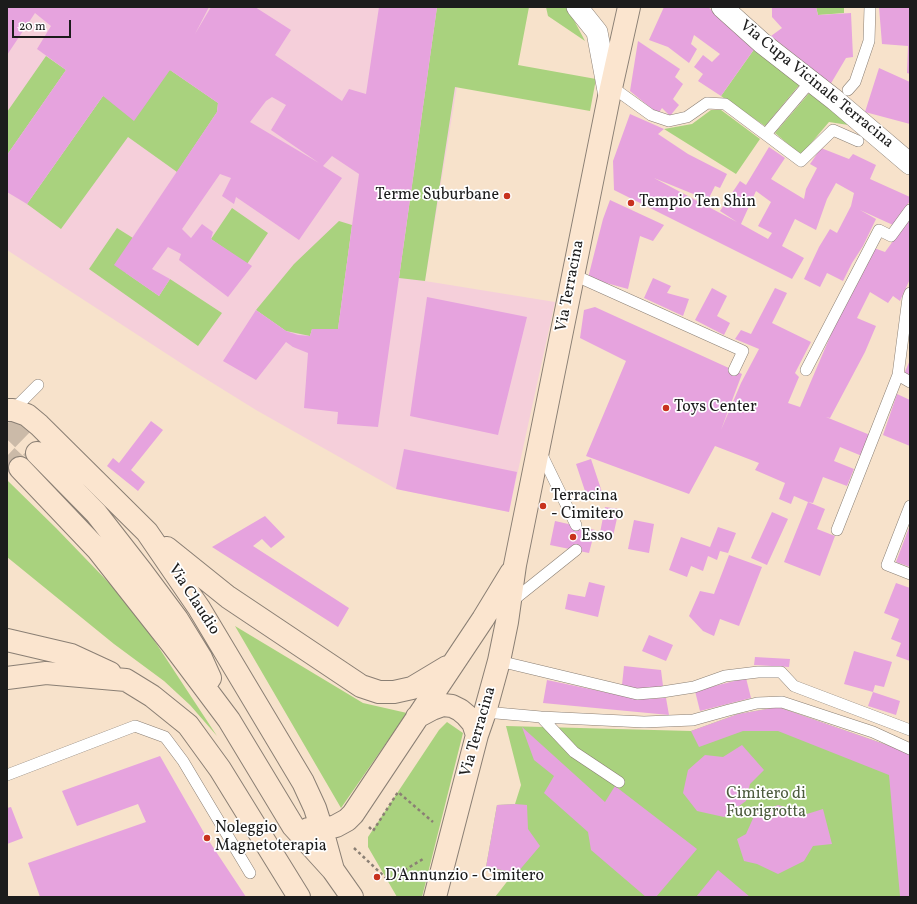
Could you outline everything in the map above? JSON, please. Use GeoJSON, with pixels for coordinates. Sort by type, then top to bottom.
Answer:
{"type":"FeatureCollection","features":[{"type":"Feature","properties":{"kind":"main road","name":"Via Terracina"},"geometry":{"type":"LineString","coordinates":[[436,897],[477,735],[499,661],[510,603],[515,565],[629,7]]}},
{"type":"Feature","properties":{"kind":"main road","name":"Via Claudio"},"geometry":{"type":"LineString","coordinates":[[9,408],[27,415],[39,425],[147,532],[199,608],[303,782],[315,808],[332,870]]}},
{"type":"Feature","properties":{"kind":"main road","name":"Via Claudio"},"geometry":{"type":"LineString","coordinates":[[36,453],[96,513],[177,619],[201,658],[229,720]]}},
{"type":"Feature","properties":{"kind":"main road","name":"Via Claudio"},"geometry":{"type":"LineString","coordinates":[[20,468],[98,550],[229,720],[293,826],[332,870],[352,897]]}},
{"type":"Feature","properties":{"kind":"main road"},"geometry":{"type":"LineString","coordinates":[[147,532],[228,597],[361,686],[378,692],[400,691],[412,688],[452,664]]}},
{"type":"Feature","properties":{"kind":"main road","name":"Via Terracina"},"geometry":{"type":"LineString","coordinates":[[322,830],[336,826],[348,820],[354,814],[482,619],[515,565]]}},
{"type":"Feature","properties":{"kind":"main road"},"geometry":{"type":"LineString","coordinates":[[7,640],[71,656],[126,680],[152,696],[188,725],[220,769],[298,897]]}},
{"type":"Feature","properties":{"kind":"main road"},"geometry":{"type":"LineString","coordinates":[[7,678],[46,673],[126,680]]}},
{"type":"Feature","properties":{"kind":"main road"},"geometry":{"type":"LineString","coordinates":[[417,717],[443,705],[452,706],[466,715],[472,723],[477,735]]}},
{"type":"Feature","properties":{"kind":"main road"},"geometry":{"type":"LineString","coordinates":[[293,826],[322,830]]}},
{"type":"Feature","properties":{"kind":"street"},"geometry":{"type":"LineString","coordinates":[[577,7],[597,32],[611,92]]}},
{"type":"Feature","properties":{"kind":"street","name":"Via Cupa Vicinale Terracina"},"geometry":{"type":"LineString","coordinates":[[722,7],[762,43],[811,81],[910,164]]}},
{"type":"Feature","properties":{"kind":"lane"},"geometry":{"type":"LineString","coordinates":[[848,90],[855,82],[869,41],[870,7]]}},
{"type":"Feature","properties":{"kind":"lane"},"geometry":{"type":"LineString","coordinates":[[766,134],[811,81]]}},
{"type":"Feature","properties":{"kind":"lane"},"geometry":{"type":"LineString","coordinates":[[611,92],[651,116],[669,121],[687,116],[707,103],[726,104],[801,161],[833,130],[858,141]]}},
{"type":"Feature","properties":{"kind":"lane"},"geometry":{"type":"LineString","coordinates":[[806,370],[879,230],[891,236],[910,210]]}},
{"type":"Feature","properties":{"kind":"lane"},"geometry":{"type":"LineString","coordinates":[[574,275],[743,351],[734,370]]}},
{"type":"Feature","properties":{"kind":"lane"},"geometry":{"type":"LineString","coordinates":[[837,530],[898,375],[906,306],[910,293]]}},
{"type":"Feature","properties":{"kind":"lane"},"geometry":{"type":"LineString","coordinates":[[898,375],[910,382]]}},
{"type":"Feature","properties":{"kind":"lane"},"geometry":{"type":"LineString","coordinates":[[9,408],[38,385]]}},
{"type":"Feature","properties":{"kind":"lane"},"geometry":{"type":"LineString","coordinates":[[539,449],[576,525]]}},
{"type":"Feature","properties":{"kind":"lane"},"geometry":{"type":"LineString","coordinates":[[910,506],[887,565],[910,574]]}},
{"type":"Feature","properties":{"kind":"lane"},"geometry":{"type":"LineString","coordinates":[[510,603],[576,550]]}},
{"type":"Feature","properties":{"kind":"lane"},"geometry":{"type":"LineString","coordinates":[[499,661],[637,694],[694,687],[724,676],[758,672],[781,672],[794,686],[910,730]]}},
{"type":"Feature","properties":{"kind":"lane"},"geometry":{"type":"LineString","coordinates":[[485,712],[541,717],[644,722],[693,720],[757,703],[782,702],[873,732],[910,749]]}},
{"type":"Feature","properties":{"kind":"lane"},"geometry":{"type":"LineString","coordinates":[[541,717],[574,752],[619,782]]}},
{"type":"Feature","properties":{"kind":"lane"},"geometry":{"type":"LineString","coordinates":[[7,774],[135,726],[165,737],[183,761],[250,873]]}},
{"type":"Feature","properties":{"kind":"path"},"geometry":{"type":"LineString","coordinates":[[367,825],[373,831],[398,792],[433,822]]}},
{"type":"Feature","properties":{"kind":"path"},"geometry":{"type":"LineString","coordinates":[[354,848],[388,880],[426,857]]}},
{"type":"Feature","properties":{"kind":"shaded area"},"geometry":{"type":"Polygon","coordinates":[[[7,7],[470,7],[425,281],[555,302],[509,512],[396,489],[256,410],[7,250],[7,7]]]}},
{"type":"Feature","properties":{"kind":"green space"},"geometry":{"type":"Polygon","coordinates":[[[437,7],[529,7],[518,65],[596,79],[590,111],[455,87],[425,281],[399,278],[437,7]]]}},
{"type":"Feature","properties":{"kind":"green space"},"geometry":{"type":"Polygon","coordinates":[[[546,7],[567,7],[585,41],[548,16],[546,7]]]}},
{"type":"Feature","properties":{"kind":"green space"},"geometry":{"type":"Polygon","coordinates":[[[816,7],[844,7],[844,13],[818,15],[816,7]]]}},
{"type":"Feature","properties":{"kind":"green space"},"geometry":{"type":"Polygon","coordinates":[[[755,48],[800,84],[765,126],[721,96],[755,48]]]}},
{"type":"Feature","properties":{"kind":"green space"},"geometry":{"type":"Polygon","coordinates":[[[46,56],[66,70],[7,155],[7,112],[46,56]]]}},
{"type":"Feature","properties":{"kind":"green space"},"geometry":{"type":"Polygon","coordinates":[[[170,70],[218,103],[217,112],[177,172],[128,137],[61,229],[27,204],[103,96],[170,70]]]}},
{"type":"Feature","properties":{"kind":"green space"},"geometry":{"type":"Polygon","coordinates":[[[811,91],[855,126],[829,122],[801,155],[775,133],[811,91]]]}},
{"type":"Feature","properties":{"kind":"green space"},"geometry":{"type":"Polygon","coordinates":[[[711,110],[721,110],[760,139],[736,174],[664,129],[692,124],[711,110]]]}},
{"type":"Feature","properties":{"kind":"green space"},"geometry":{"type":"Polygon","coordinates":[[[232,208],[268,233],[247,264],[211,239],[232,208]]]}},
{"type":"Feature","properties":{"kind":"green space"},"geometry":{"type":"Polygon","coordinates":[[[339,221],[352,225],[338,329],[312,329],[310,336],[286,331],[256,310],[294,264],[339,221]]]}},
{"type":"Feature","properties":{"kind":"green space"},"geometry":{"type":"Polygon","coordinates":[[[117,228],[133,238],[126,273],[159,296],[170,279],[222,313],[198,346],[89,269],[117,228]]]}},
{"type":"Feature","properties":{"kind":"green space"},"geometry":{"type":"Polygon","coordinates":[[[8,481],[112,586],[148,631],[217,736],[190,705],[164,681],[114,644],[7,557],[8,481]]]}},
{"type":"Feature","properties":{"kind":"green space"},"geometry":{"type":"Polygon","coordinates":[[[235,626],[363,703],[407,713],[341,808],[235,626]]]}},
{"type":"Feature","properties":{"kind":"green space","name":"Cimitero di Fuorigrotta"},"geometry":{"type":"Polygon","coordinates":[[[778,707],[910,753],[910,897],[495,897],[513,874],[486,867],[497,805],[515,804],[521,785],[506,726],[691,731],[738,714],[778,707]]]}},
{"type":"Feature","properties":{"kind":"green space"},"geometry":{"type":"Polygon","coordinates":[[[447,722],[463,733],[422,897],[397,897],[368,847],[368,837],[439,730],[447,722]]]}},
{"type":"Feature","properties":{"kind":"building"},"geometry":{"type":"Polygon","coordinates":[[[7,7],[209,7],[195,34],[211,7],[255,7],[291,30],[275,55],[342,101],[349,89],[366,94],[379,7],[437,7],[378,427],[337,424],[338,412],[304,408],[308,353],[293,347],[286,342],[256,380],[223,361],[256,310],[286,331],[298,335],[310,336],[312,329],[338,329],[359,174],[332,156],[323,166],[342,178],[299,240],[236,197],[234,204],[222,196],[231,178],[220,174],[182,229],[191,238],[202,224],[213,232],[211,239],[252,266],[228,297],[179,260],[181,254],[168,247],[152,269],[170,279],[159,296],[114,265],[217,112],[218,103],[170,70],[134,121],[103,96],[27,204],[7,192],[7,155],[66,70],[37,49],[51,26],[35,13],[7,55],[7,7]],[[272,97],[266,101],[250,122],[319,163],[271,130],[286,105],[272,97]]]}},
{"type":"Feature","properties":{"kind":"building"},"geometry":{"type":"Polygon","coordinates":[[[664,7],[708,7],[755,48],[721,96],[698,81],[703,74],[694,67],[703,55],[712,62],[720,54],[694,35],[691,44],[697,49],[689,63],[668,47],[649,40],[664,7]]]}},
{"type":"Feature","properties":{"kind":"building"},"geometry":{"type":"Polygon","coordinates":[[[772,7],[816,7],[818,15],[851,13],[853,57],[846,58],[830,85],[771,36],[782,28],[772,17],[772,7]]]}},
{"type":"Feature","properties":{"kind":"building"},"geometry":{"type":"Polygon","coordinates":[[[879,7],[910,7],[910,74],[907,73],[908,46],[882,44],[879,7]]]}},
{"type":"Feature","properties":{"kind":"building"},"geometry":{"type":"Polygon","coordinates":[[[638,41],[680,69],[675,77],[683,84],[673,99],[679,105],[670,116],[662,108],[658,114],[630,91],[638,41]]]}},
{"type":"Feature","properties":{"kind":"building"},"geometry":{"type":"Polygon","coordinates":[[[879,68],[910,82],[910,124],[865,112],[879,68]]]}},
{"type":"Feature","properties":{"kind":"building"},"geometry":{"type":"Polygon","coordinates":[[[630,114],[664,129],[658,134],[688,154],[727,174],[720,188],[715,186],[708,200],[654,178],[737,222],[720,211],[740,181],[746,185],[769,147],[785,158],[771,179],[804,199],[806,189],[817,168],[810,164],[821,148],[849,159],[853,154],[876,165],[870,179],[910,197],[910,201],[893,225],[860,210],[876,219],[863,246],[843,281],[827,273],[820,287],[804,279],[819,247],[830,229],[837,233],[851,206],[854,193],[836,183],[827,199],[816,230],[795,219],[782,246],[804,258],[792,279],[614,190],[613,161],[630,114]],[[756,191],[741,224],[768,239],[772,233],[758,226],[771,202],[756,191]]]}},
{"type":"Feature","properties":{"kind":"building"},"geometry":{"type":"Polygon","coordinates":[[[610,200],[664,225],[653,241],[640,236],[628,289],[588,278],[603,219],[610,200]]]}},
{"type":"Feature","properties":{"kind":"building"},"geometry":{"type":"Polygon","coordinates":[[[910,218],[910,279],[900,301],[893,296],[888,303],[870,292],[857,318],[876,326],[865,352],[830,418],[826,417],[870,435],[862,456],[840,447],[834,461],[854,469],[847,486],[823,477],[813,503],[794,496],[791,504],[779,499],[785,483],[755,470],[759,463],[715,446],[689,494],[586,456],[626,361],[580,338],[584,310],[595,307],[742,374],[721,430],[741,383],[759,349],[735,339],[741,330],[751,334],[775,288],[787,293],[772,323],[811,342],[795,373],[799,377],[788,403],[800,407],[841,311],[874,248],[885,252],[910,218]]]}},
{"type":"Feature","properties":{"kind":"building"},"geometry":{"type":"Polygon","coordinates":[[[653,278],[671,286],[667,293],[689,299],[683,316],[644,298],[653,278]]]}},
{"type":"Feature","properties":{"kind":"building"},"geometry":{"type":"Polygon","coordinates":[[[712,288],[727,296],[717,316],[730,323],[724,335],[695,320],[712,288]]]}},
{"type":"Feature","properties":{"kind":"building"},"geometry":{"type":"Polygon","coordinates":[[[427,297],[527,317],[498,435],[410,416],[427,297]]]}},
{"type":"Feature","properties":{"kind":"building"},"geometry":{"type":"Polygon","coordinates":[[[910,360],[910,377],[904,374],[910,360]]]}},
{"type":"Feature","properties":{"kind":"building"},"geometry":{"type":"Polygon","coordinates":[[[897,394],[910,400],[910,446],[883,435],[897,394]]]}},
{"type":"Feature","properties":{"kind":"building"},"geometry":{"type":"Polygon","coordinates":[[[151,421],[163,430],[131,470],[145,482],[138,491],[107,466],[113,458],[119,463],[151,421]]]}},
{"type":"Feature","properties":{"kind":"building"},"geometry":{"type":"Polygon","coordinates":[[[404,449],[517,472],[509,512],[396,489],[404,449]]]}},
{"type":"Feature","properties":{"kind":"building"},"geometry":{"type":"Polygon","coordinates":[[[591,459],[603,495],[588,500],[576,464],[591,459]]]}},
{"type":"Feature","properties":{"kind":"building"},"geometry":{"type":"Polygon","coordinates":[[[808,502],[825,509],[817,529],[835,536],[820,576],[784,562],[808,502]]]}},
{"type":"Feature","properties":{"kind":"building"},"geometry":{"type":"Polygon","coordinates":[[[605,507],[619,509],[612,541],[599,538],[605,507]]]}},
{"type":"Feature","properties":{"kind":"building"},"geometry":{"type":"Polygon","coordinates":[[[772,512],[788,519],[767,565],[751,558],[772,512]]]}},
{"type":"Feature","properties":{"kind":"building"},"geometry":{"type":"Polygon","coordinates":[[[265,516],[285,537],[271,548],[262,539],[253,546],[349,608],[338,627],[212,547],[265,516]]]}},
{"type":"Feature","properties":{"kind":"building"},"geometry":{"type":"Polygon","coordinates":[[[634,520],[654,524],[649,553],[628,549],[634,520]]]}},
{"type":"Feature","properties":{"kind":"building"},"geometry":{"type":"Polygon","coordinates":[[[555,521],[595,530],[589,553],[550,545],[555,521]]]}},
{"type":"Feature","properties":{"kind":"building"},"geometry":{"type":"Polygon","coordinates":[[[910,525],[910,567],[896,562],[910,525]]]}},
{"type":"Feature","properties":{"kind":"building"},"geometry":{"type":"Polygon","coordinates":[[[718,527],[736,533],[728,553],[720,551],[717,560],[708,556],[703,571],[691,566],[687,577],[669,570],[681,537],[710,547],[718,527]]]}},
{"type":"Feature","properties":{"kind":"building"},"geometry":{"type":"Polygon","coordinates":[[[729,555],[762,567],[739,626],[720,619],[714,636],[703,631],[689,616],[700,591],[714,594],[729,555]]]}},
{"type":"Feature","properties":{"kind":"building"},"geometry":{"type":"Polygon","coordinates":[[[589,582],[605,586],[598,617],[565,609],[568,594],[585,597],[589,582]]]}},
{"type":"Feature","properties":{"kind":"building"},"geometry":{"type":"Polygon","coordinates":[[[896,583],[910,588],[910,661],[896,656],[901,643],[891,639],[899,619],[884,613],[896,583]]]}},
{"type":"Feature","properties":{"kind":"building"},"geometry":{"type":"Polygon","coordinates":[[[649,635],[673,645],[666,661],[642,651],[649,635]]]}},
{"type":"Feature","properties":{"kind":"building"},"geometry":{"type":"Polygon","coordinates":[[[854,651],[892,662],[884,687],[875,685],[873,692],[844,684],[854,651]]]}},
{"type":"Feature","properties":{"kind":"building"},"geometry":{"type":"Polygon","coordinates":[[[755,657],[790,659],[789,667],[754,665],[755,657]]]}},
{"type":"Feature","properties":{"kind":"building"},"geometry":{"type":"Polygon","coordinates":[[[624,666],[661,670],[663,686],[638,690],[622,685],[624,666]]]}},
{"type":"Feature","properties":{"kind":"building"},"geometry":{"type":"Polygon","coordinates":[[[746,678],[751,698],[700,711],[695,691],[746,678]]]}},
{"type":"Feature","properties":{"kind":"building"},"geometry":{"type":"Polygon","coordinates":[[[547,680],[638,699],[666,698],[669,715],[543,703],[547,680]]]}},
{"type":"Feature","properties":{"kind":"building"},"geometry":{"type":"Polygon","coordinates":[[[873,692],[900,701],[896,715],[868,706],[873,692]]]}},
{"type":"Feature","properties":{"kind":"building"},"geometry":{"type":"Polygon","coordinates":[[[778,707],[910,753],[910,897],[899,897],[889,775],[778,731],[743,731],[699,747],[691,731],[738,714],[778,707]]]}},
{"type":"Feature","properties":{"kind":"building"},"geometry":{"type":"Polygon","coordinates":[[[522,727],[605,802],[615,786],[697,849],[656,897],[646,897],[591,850],[588,832],[544,793],[554,776],[534,760],[522,727]]]}},
{"type":"Feature","properties":{"kind":"building"},"geometry":{"type":"Polygon","coordinates":[[[742,745],[764,770],[750,784],[746,801],[724,817],[697,811],[683,793],[688,770],[705,755],[723,757],[742,745]]]}},
{"type":"Feature","properties":{"kind":"building"},"geometry":{"type":"Polygon","coordinates":[[[160,756],[207,838],[246,897],[40,897],[28,863],[146,822],[138,804],[77,826],[62,791],[160,756]]]}},
{"type":"Feature","properties":{"kind":"building"},"geometry":{"type":"Polygon","coordinates":[[[497,805],[527,805],[528,829],[540,846],[517,873],[486,867],[497,805]]]}},
{"type":"Feature","properties":{"kind":"building"},"geometry":{"type":"Polygon","coordinates":[[[778,805],[807,814],[823,809],[832,844],[813,846],[804,861],[778,874],[757,864],[744,861],[737,839],[746,834],[755,814],[778,805]]]}},
{"type":"Feature","properties":{"kind":"building"},"geometry":{"type":"Polygon","coordinates":[[[11,807],[23,838],[7,844],[7,808],[11,807]]]}},
{"type":"Feature","properties":{"kind":"building"},"geometry":{"type":"Polygon","coordinates":[[[718,870],[750,897],[696,897],[718,870]]]}},
{"type":"Feature","properties":{"kind":"tunnel"},"geometry":{"type":"LineString","coordinates":[[7,424],[37,453]]}},
{"type":"Feature","properties":{"kind":"tunnel"},"geometry":{"type":"LineString","coordinates":[[7,456],[20,468]]}},
{"type":"Feature","properties":{"kind":"place","name":"Terme Suburbane"},"geometry":{"type":"Point","coordinates":[507,196]}},
{"type":"Feature","properties":{"kind":"place","name":"Tempio Ten Shin"},"geometry":{"type":"Point","coordinates":[631,203]}},
{"type":"Feature","properties":{"kind":"place","name":"Toys Center"},"geometry":{"type":"Point","coordinates":[666,408]}},
{"type":"Feature","properties":{"kind":"place","name":"Terracina - Cimitero"},"geometry":{"type":"Point","coordinates":[543,506]}},
{"type":"Feature","properties":{"kind":"place","name":"Esso"},"geometry":{"type":"Point","coordinates":[573,537]}},
{"type":"Feature","properties":{"kind":"place","name":"Noleggio Magnetoterapia"},"geometry":{"type":"Point","coordinates":[207,838]}},
{"type":"Feature","properties":{"kind":"place","name":"D'Annunzio - Cimitero"},"geometry":{"type":"Point","coordinates":[377,877]}}]}
